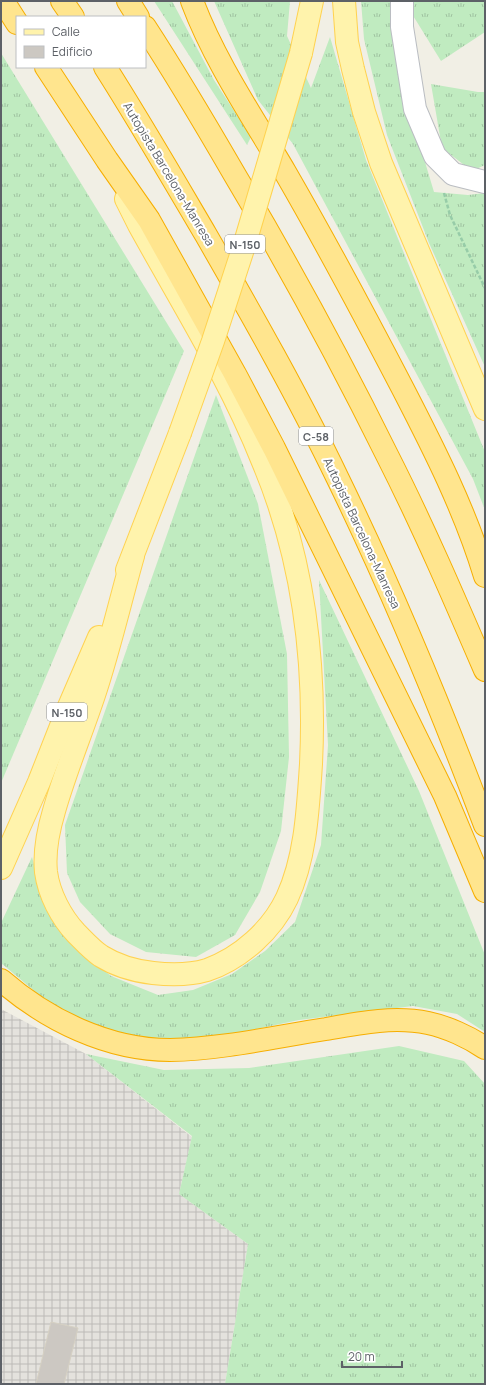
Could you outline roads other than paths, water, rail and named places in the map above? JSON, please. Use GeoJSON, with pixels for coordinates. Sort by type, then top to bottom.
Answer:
{"type":"FeatureCollection","features":[{"type":"Feature","properties":{"kind":"highway"},"geometry":{"type":"LineString","coordinates":[[3,1],[16,21]]}},
{"type":"Feature","properties":{"kind":"highway"},"geometry":{"type":"LineString","coordinates":[[62,1],[72,16]]}},
{"type":"Feature","properties":{"kind":"highway"},"geometry":{"type":"LineString","coordinates":[[128,1],[137,16]]}},
{"type":"Feature","properties":{"kind":"highway"},"geometry":{"type":"LineString","coordinates":[[192,1],[215,51],[372,327],[445,472],[465,517],[485,576]]}},
{"type":"Feature","properties":{"kind":"highway"},"geometry":{"type":"LineString","coordinates":[[146,29],[202,118],[274,240],[333,349],[388,457],[431,547],[485,670]]}},
{"type":"Feature","properties":{"kind":"highway"},"geometry":{"type":"LineString","coordinates":[[47,68],[107,160],[149,220],[274,448],[445,796],[485,892]]}},
{"type":"Feature","properties":{"kind":"highway","name":"Autopista Barcelona-Manresa"},"geometry":{"type":"LineString","coordinates":[[106,68],[172,177],[245,302],[337,478],[379,565],[455,744],[485,825]]}},
{"type":"Feature","properties":{"kind":"highway"},"geometry":{"type":"LineString","coordinates":[[1,980],[42,1011],[96,1037],[132,1046],[169,1050],[202,1048],[242,1044],[360,1023],[401,1020],[429,1023],[454,1031],[485,1048]]}},
{"type":"Feature","properties":{"kind":"main road","name":"N-150"},"geometry":{"type":"LineString","coordinates":[[1,868],[39,782],[67,711],[133,556],[180,433],[213,341],[242,253],[301,53],[312,1]]}},
{"type":"Feature","properties":{"kind":"main road"},"geometry":{"type":"LineString","coordinates":[[344,1],[347,42],[352,70],[380,163],[485,409]]}},
{"type":"Feature","properties":{"kind":"main road"},"geometry":{"type":"LineString","coordinates":[[107,160],[139,225],[229,388],[253,438],[276,495],[299,578],[306,622],[313,708],[312,742],[306,822],[302,850],[295,876],[286,899],[274,919],[257,938],[241,952],[223,963],[205,970],[185,974],[143,972],[121,966],[100,955],[69,925],[55,900],[46,872],[46,848],[50,826],[61,785],[95,693],[133,556]]}},
{"type":"Feature","properties":{"kind":"lane"},"geometry":{"type":"LineString","coordinates":[[402,1],[402,27],[414,109],[435,156],[453,174],[485,182]]}}]}
